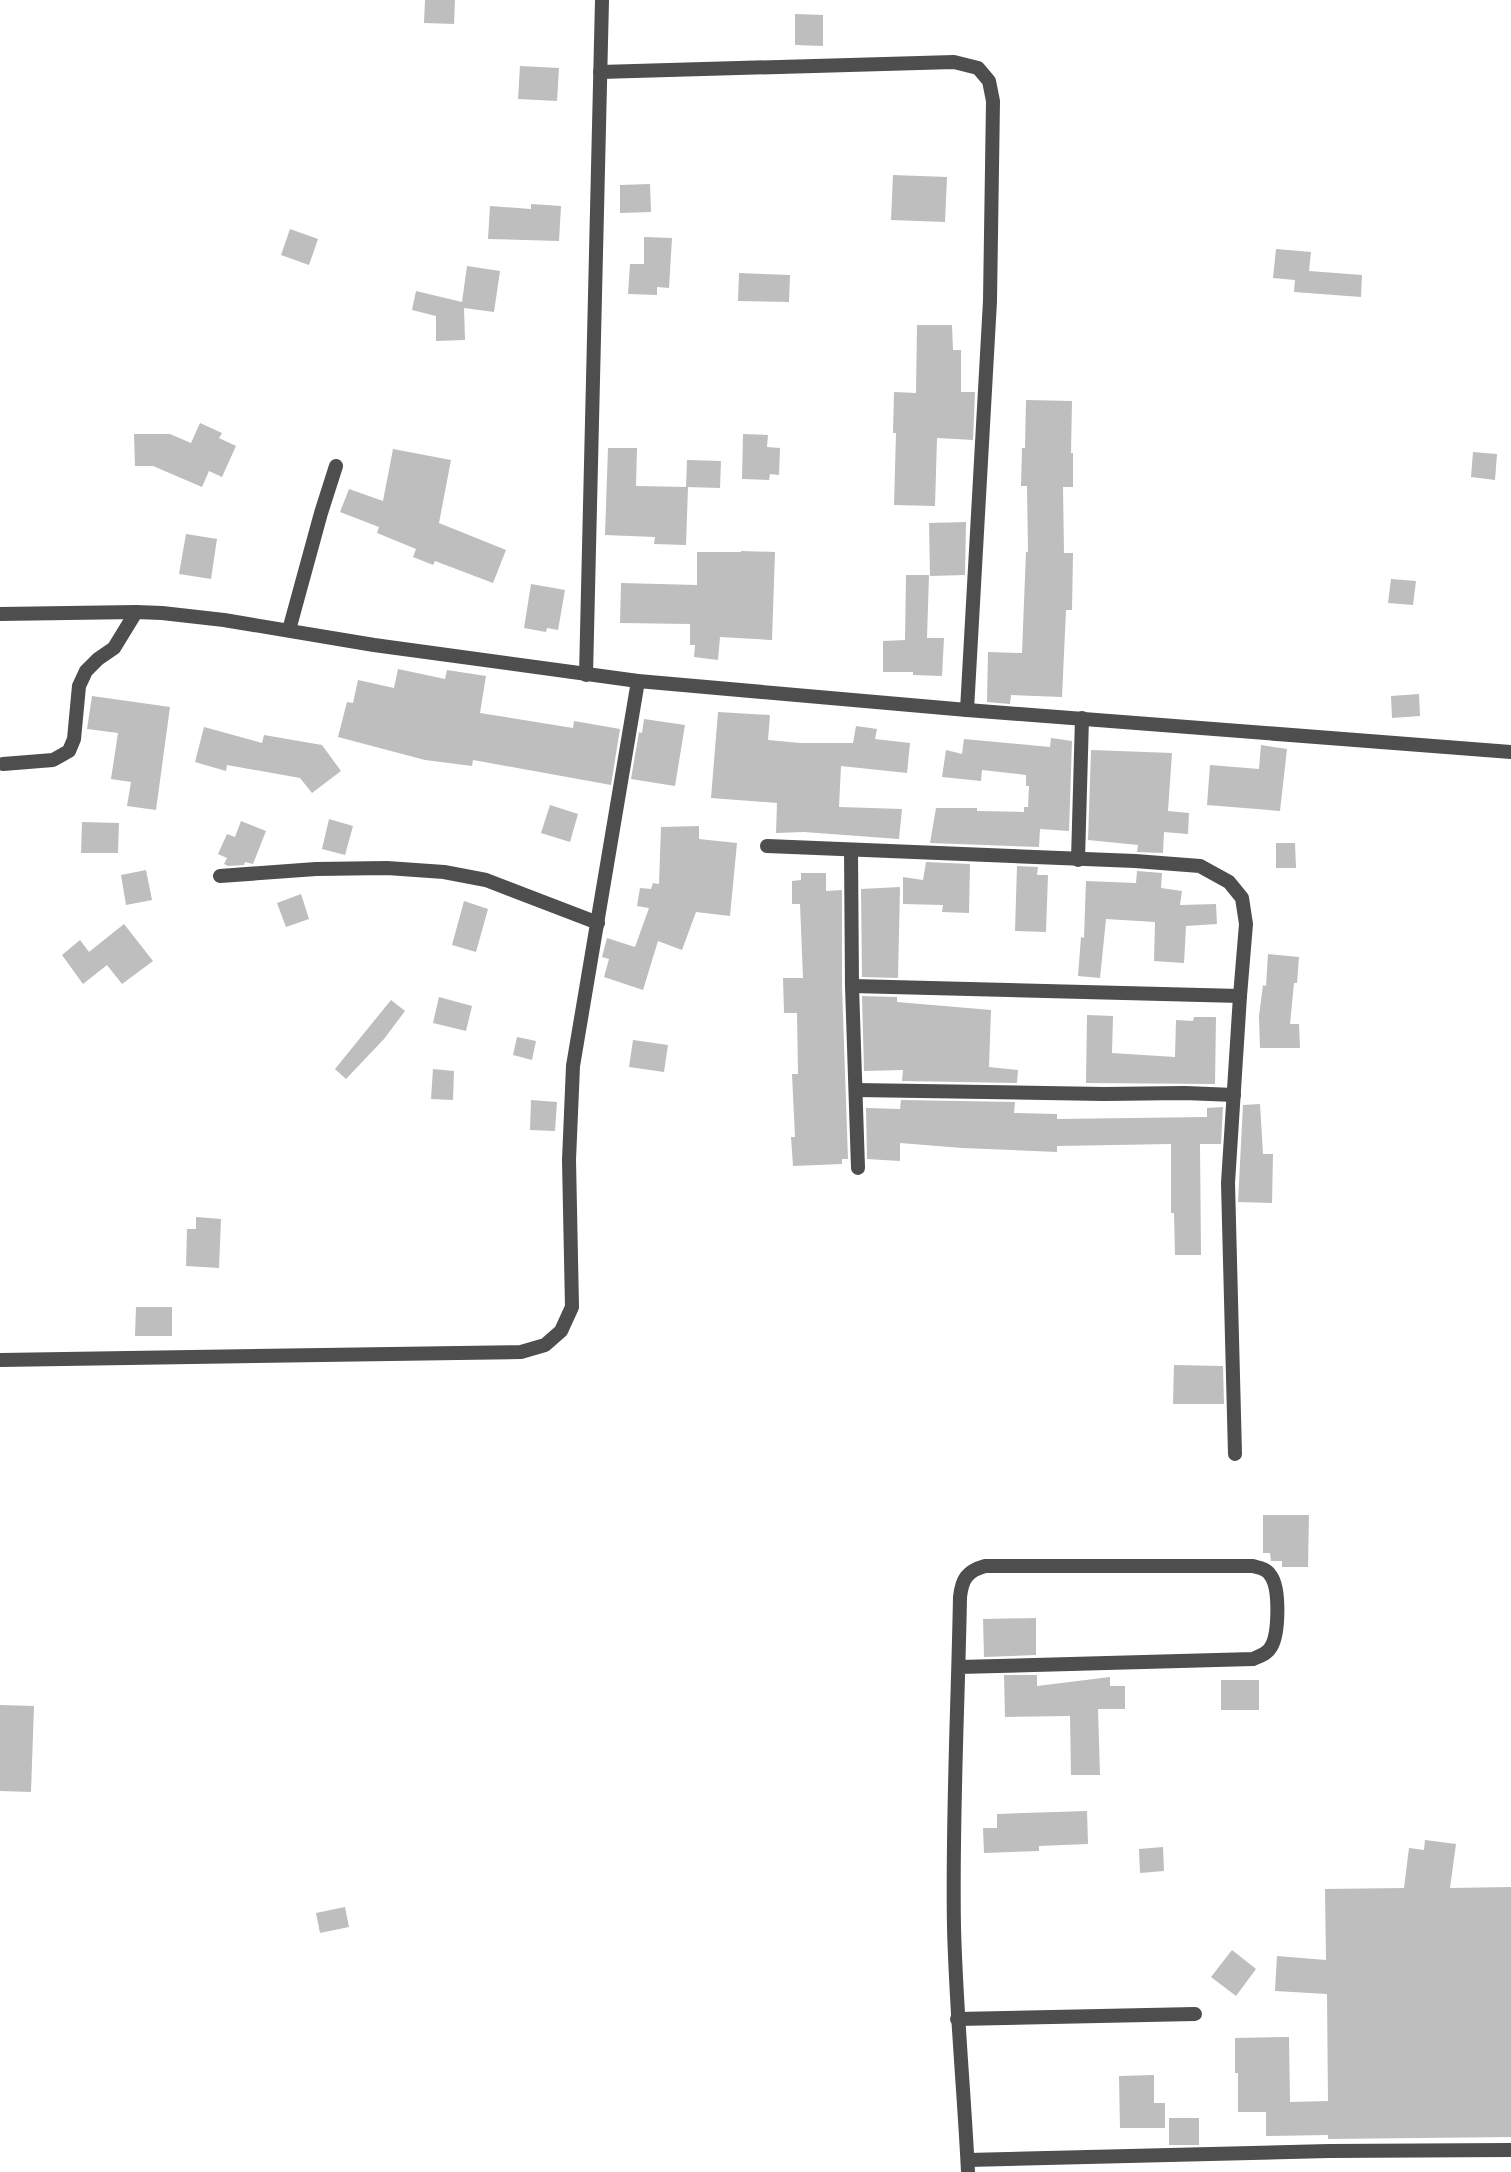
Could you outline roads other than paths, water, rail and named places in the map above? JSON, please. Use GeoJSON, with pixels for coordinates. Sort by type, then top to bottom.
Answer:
{"type":"FeatureCollection","features":[{"type":"Feature","properties":{"kind":"street"},"geometry":{"type":"LineString","coordinates":[[586,675],[602,0]]}},
{"type":"Feature","properties":{"kind":"street"},"geometry":{"type":"LineString","coordinates":[[600,72],[954,62],[978,68],[989,80],[993,102],[994,145],[990,301],[967,710]]}},
{"type":"Feature","properties":{"kind":"street"},"geometry":{"type":"LineString","coordinates":[[289,630],[321,513],[337,466]]}},
{"type":"Feature","properties":{"kind":"street"},"geometry":{"type":"LineString","coordinates":[[3,764],[53,760],[69,751],[74,739],[79,686],[86,671],[114,648],[136,612]]}},
{"type":"Feature","properties":{"kind":"street"},"geometry":{"type":"LineString","coordinates":[[0,614],[136,612],[224,620],[374,645],[638,681],[967,710],[1511,752]]}},
{"type":"Feature","properties":{"kind":"street"},"geometry":{"type":"LineString","coordinates":[[0,1360],[521,1352],[545,1345],[561,1331],[572,1307],[569,1160],[573,1066],[638,681]]}},
{"type":"Feature","properties":{"kind":"street"},"geometry":{"type":"LineString","coordinates":[[1078,860],[1082,718]]}},
{"type":"Feature","properties":{"kind":"street"},"geometry":{"type":"LineString","coordinates":[[767,846],[1200,866],[1229,882],[1242,898],[1247,924],[1228,1195],[1236,1454]]}},
{"type":"Feature","properties":{"kind":"street"},"geometry":{"type":"LineString","coordinates":[[851,850],[852,986],[859,1168]]}},
{"type":"Feature","properties":{"kind":"street"},"geometry":{"type":"LineString","coordinates":[[220,876],[316,869],[387,868],[444,872],[485,880],[598,923]]}},
{"type":"Feature","properties":{"kind":"street"},"geometry":{"type":"LineString","coordinates":[[852,986],[1240,996]]}},
{"type":"Feature","properties":{"kind":"street"},"geometry":{"type":"LineString","coordinates":[[856,1090],[1234,1095]]}},
{"type":"Feature","properties":{"kind":"street"},"geometry":{"type":"LineString","coordinates":[[959,1667],[1253,1660],[1265,1654],[1271,1647],[1275,1632],[1277,1615],[1274,1581],[1263,1568],[1253,1566],[985,1566],[966,1575],[962,1584],[959,1667],[954,1837],[957,2020],[968,2166],[1329,2151],[1511,2150]]}},
{"type":"Feature","properties":{"kind":"street"},"geometry":{"type":"LineString","coordinates":[[957,2020],[1195,2014]]}}]}
